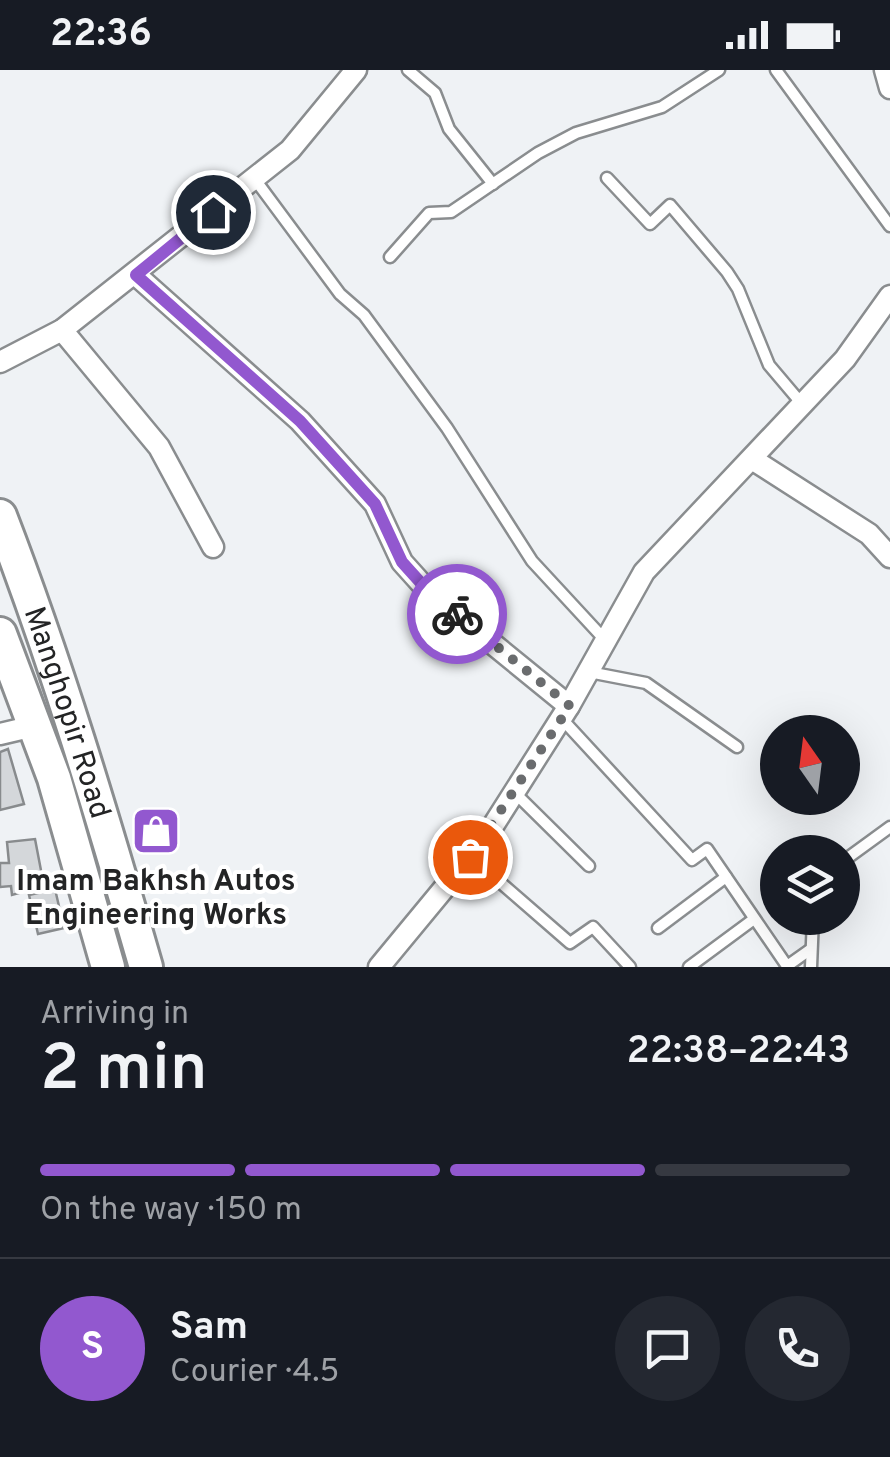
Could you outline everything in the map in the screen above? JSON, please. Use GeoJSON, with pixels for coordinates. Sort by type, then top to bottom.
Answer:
{"type":"FeatureCollection","features":[{"type":"Feature","properties":{"kind":"main road","name":"Manghopir Road"},"geometry":{"type":"LineString","coordinates":[[0,516],[36,608],[86,760],[146,967]]}},
{"type":"Feature","properties":{"kind":"main road","name":"Manghopir Road"},"geometry":{"type":"LineString","coordinates":[[0,634],[54,778],[108,967]]}},
{"type":"Feature","properties":{"kind":"street"},"geometry":{"type":"LineString","coordinates":[[0,362],[62,330],[290,150],[356,70]]}},
{"type":"Feature","properties":{"kind":"street"},"geometry":{"type":"LineString","coordinates":[[886,70],[890,88]]}},
{"type":"Feature","properties":{"kind":"street"},"geometry":{"type":"LineString","coordinates":[[136,275],[300,421],[375,504],[402,562],[429,592],[566,712]]}},
{"type":"Feature","properties":{"kind":"street"},"geometry":{"type":"LineString","coordinates":[[379,967],[470,857],[514,792],[566,712],[644,572],[846,359],[890,296]]}},
{"type":"Feature","properties":{"kind":"street"},"geometry":{"type":"LineString","coordinates":[[62,330],[159,447],[213,547]]}},
{"type":"Feature","properties":{"kind":"street"},"geometry":{"type":"LineString","coordinates":[[752,460],[868,534],[890,557]]}},
{"type":"Feature","properties":{"kind":"street"},"geometry":{"type":"LineString","coordinates":[[0,734],[34,726]]}},
{"type":"Feature","properties":{"kind":"lane"},"geometry":{"type":"LineString","coordinates":[[408,70],[435,93],[449,128],[493,184]]}},
{"type":"Feature","properties":{"kind":"lane"},"geometry":{"type":"LineString","coordinates":[[390,258],[429,213],[451,212],[576,132],[662,107],[719,70]]}},
{"type":"Feature","properties":{"kind":"lane"},"geometry":{"type":"LineString","coordinates":[[776,70],[890,226]]}},
{"type":"Feature","properties":{"kind":"lane"},"geometry":{"type":"LineString","coordinates":[[254,178],[340,294],[364,315],[437,414],[532,561],[606,641]]}},
{"type":"Feature","properties":{"kind":"lane"},"geometry":{"type":"LineString","coordinates":[[607,178],[650,224],[670,204],[727,272],[768,365],[802,405]]}},
{"type":"Feature","properties":{"kind":"lane"},"geometry":{"type":"LineString","coordinates":[[588,672],[646,684],[738,747]]}},
{"type":"Feature","properties":{"kind":"lane"},"geometry":{"type":"LineString","coordinates":[[566,712],[692,860],[707,849],[787,966],[811,949]]}},
{"type":"Feature","properties":{"kind":"lane"},"geometry":{"type":"LineString","coordinates":[[514,792],[589,866]]}},
{"type":"Feature","properties":{"kind":"lane"},"geometry":{"type":"LineString","coordinates":[[860,849],[890,827]]}},
{"type":"Feature","properties":{"kind":"lane"},"geometry":{"type":"LineString","coordinates":[[470,857],[570,943],[592,927],[630,967]]}},
{"type":"Feature","properties":{"kind":"lane"},"geometry":{"type":"LineString","coordinates":[[658,928],[726,877]]}},
{"type":"Feature","properties":{"kind":"lane"},"geometry":{"type":"LineString","coordinates":[[689,967],[754,919]]}},
{"type":"Feature","properties":{"kind":"lane"},"geometry":{"type":"LineString","coordinates":[[811,967],[812,935]]}},
{"type":"Feature","properties":{"kind":"building"},"geometry":{"type":"Polygon","coordinates":[[[8,749],[24,804],[0,810],[0,752],[8,749]]]}},
{"type":"Feature","properties":{"kind":"building"},"geometry":{"type":"Polygon","coordinates":[[[35,839],[44,886],[12,895],[11,886],[0,887],[0,863],[9,863],[7,842],[35,839]]]}},
{"type":"Feature","properties":{"kind":"building"},"geometry":{"type":"Polygon","coordinates":[[[55,889],[64,928],[38,934],[29,895],[55,889]]]}},
{"type":"Feature","properties":{"kind":"way so far"},"geometry":{"type":"LineString","coordinates":[[457,614],[570,706],[470,857]]}},
{"type":"Feature","properties":{"kind":"place","name":"Imam Bakhsh Autos Engineering Works"},"geometry":{"type":"Point","coordinates":[156,831]}},
{"type":"Feature","properties":{"kind":"route"},"geometry":{"type":"LineString","coordinates":[[213,212],[136,275],[300,421],[375,504],[402,562],[429,592],[457,614]]}}]}
